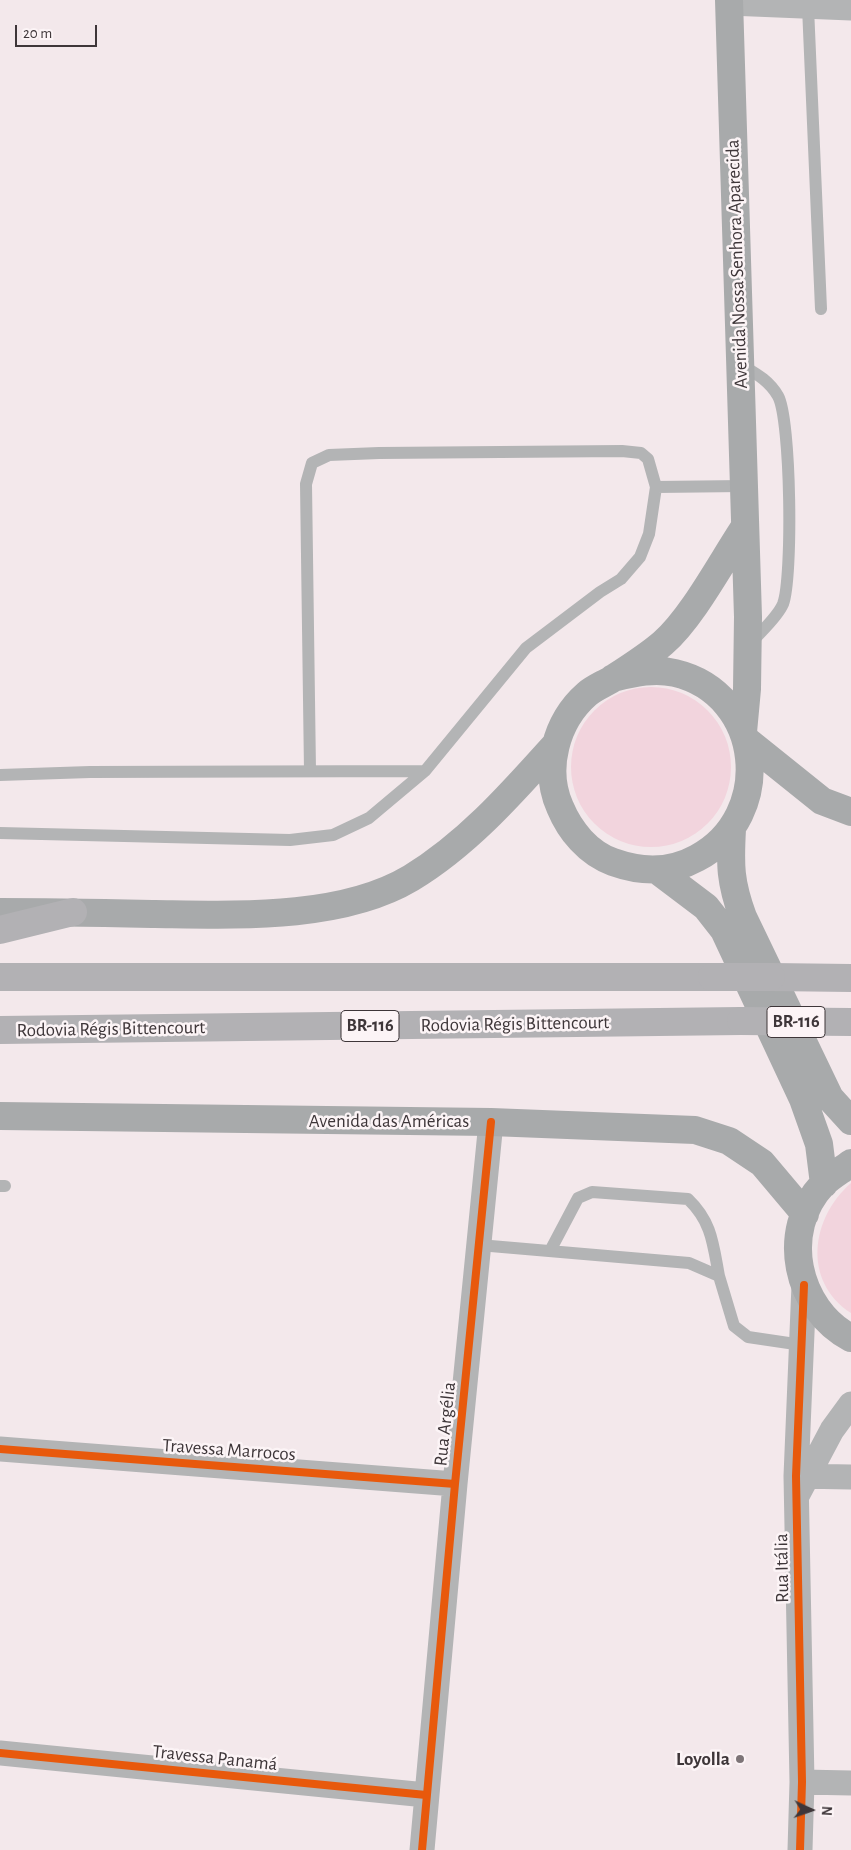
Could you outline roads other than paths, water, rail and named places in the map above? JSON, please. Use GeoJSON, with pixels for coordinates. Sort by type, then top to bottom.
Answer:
{"type":"FeatureCollection","features":[{"type":"Feature","properties":{"kind":"highway"},"geometry":{"type":"LineString","coordinates":[[0,930],[73,912]]}},
{"type":"Feature","properties":{"kind":"highway"},"geometry":{"type":"LineString","coordinates":[[0,977],[844,978]]}},
{"type":"Feature","properties":{"kind":"highway","name":"Rodovia Régis Bittencourt"},"geometry":{"type":"LineString","coordinates":[[0,1030],[741,1021],[851,1022]]}},
{"type":"Feature","properties":{"kind":"main road","name":"Avenida Nossa Senhora Aparecida"},"geometry":{"type":"LineString","coordinates":[[729,2],[748,646],[745,736]]}},
{"type":"Feature","properties":{"kind":"main road"},"geometry":{"type":"LineString","coordinates":[[744,528],[683,620],[663,643],[587,694],[567,717],[555,745],[552,772],[556,798],[567,823],[584,844],[605,859],[630,868],[657,870],[686,864],[712,850],[732,829],[744,808],[750,786],[750,763],[745,736]]}},
{"type":"Feature","properties":{"kind":"main road"},"geometry":{"type":"LineString","coordinates":[[613,678],[644,671],[675,673],[703,685],[727,706],[745,736],[822,801],[851,812]]}},
{"type":"Feature","properties":{"kind":"main road"},"geometry":{"type":"LineString","coordinates":[[0,912],[237,915],[332,907],[376,894],[410,879],[449,850],[500,806],[555,745]]}},
{"type":"Feature","properties":{"kind":"main road"},"geometry":{"type":"LineString","coordinates":[[732,829],[730,872],[733,891],[743,916],[830,1098],[851,1121]]}},
{"type":"Feature","properties":{"kind":"main road"},"geometry":{"type":"LineString","coordinates":[[657,870],[706,907],[724,930],[803,1098],[818,1144],[824,1184]]}},
{"type":"Feature","properties":{"kind":"main road","name":"Avenida das Américas"},"geometry":{"type":"LineString","coordinates":[[0,1116],[491,1122],[695,1130],[729,1142],[762,1163],[805,1214]]}},
{"type":"Feature","properties":{"kind":"main road"},"geometry":{"type":"LineString","coordinates":[[851,1163],[824,1184],[805,1214],[798,1238],[798,1262],[804,1285],[818,1311],[839,1332],[851,1338]]}},
{"type":"Feature","properties":{"kind":"street"},"geometry":{"type":"LineString","coordinates":[[729,2],[851,8]]}},
{"type":"Feature","properties":{"kind":"street","name":"Rua Argélia"},"geometry":{"type":"LineString","coordinates":[[422,1850],[455,1484],[491,1122]]}},
{"type":"Feature","properties":{"kind":"street","name":"Rua Itália"},"geometry":{"type":"LineString","coordinates":[[800,1850],[802,1782],[801,1483],[804,1285]]}},
{"type":"Feature","properties":{"kind":"street","name":"Rua Itália"},"geometry":{"type":"LineString","coordinates":[[801,1483],[832,1430],[851,1404]]}},
{"type":"Feature","properties":{"kind":"street","name":"Travessa Marrocos"},"geometry":{"type":"LineString","coordinates":[[0,1449],[455,1484]]}},
{"type":"Feature","properties":{"kind":"street"},"geometry":{"type":"LineString","coordinates":[[801,1483],[851,1477]]}},
{"type":"Feature","properties":{"kind":"street","name":"Travessa Panamá"},"geometry":{"type":"LineString","coordinates":[[0,1753],[426,1795]]}},
{"type":"Feature","properties":{"kind":"street"},"geometry":{"type":"LineString","coordinates":[[802,1782],[851,1783]]}},
{"type":"Feature","properties":{"kind":"lane"},"geometry":{"type":"LineString","coordinates":[[808,6],[821,309]]}},
{"type":"Feature","properties":{"kind":"lane"},"geometry":{"type":"LineString","coordinates":[[740,364],[765,378],[779,396],[786,425],[789,580],[782,606],[748,646]]}},
{"type":"Feature","properties":{"kind":"lane"},"geometry":{"type":"LineString","coordinates":[[0,832],[290,840],[333,835],[369,818],[425,771],[526,648],[600,592],[621,579],[640,557],[650,534],[656,488],[648,459],[641,453],[622,451],[359,454],[329,455],[312,463],[306,484],[310,771]]}},
{"type":"Feature","properties":{"kind":"lane"},"geometry":{"type":"LineString","coordinates":[[656,488],[743,486]]}},
{"type":"Feature","properties":{"kind":"lane"},"geometry":{"type":"LineString","coordinates":[[0,775],[90,772],[425,771]]}},
{"type":"Feature","properties":{"kind":"lane"},"geometry":{"type":"LineString","coordinates":[[0,901],[42,912]]}},
{"type":"Feature","properties":{"kind":"lane"},"geometry":{"type":"LineString","coordinates":[[550,1251],[578,1198],[592,1192],[688,1199],[702,1212],[711,1236],[719,1276],[734,1326],[748,1337],[802,1345]]}},
{"type":"Feature","properties":{"kind":"lane"},"geometry":{"type":"LineString","coordinates":[[479,1245],[689,1264],[719,1276]]}},
{"type":"Feature","properties":{"kind":"place","name":"Loyolla"},"geometry":{"type":"Point","coordinates":[740,1759]}}]}
